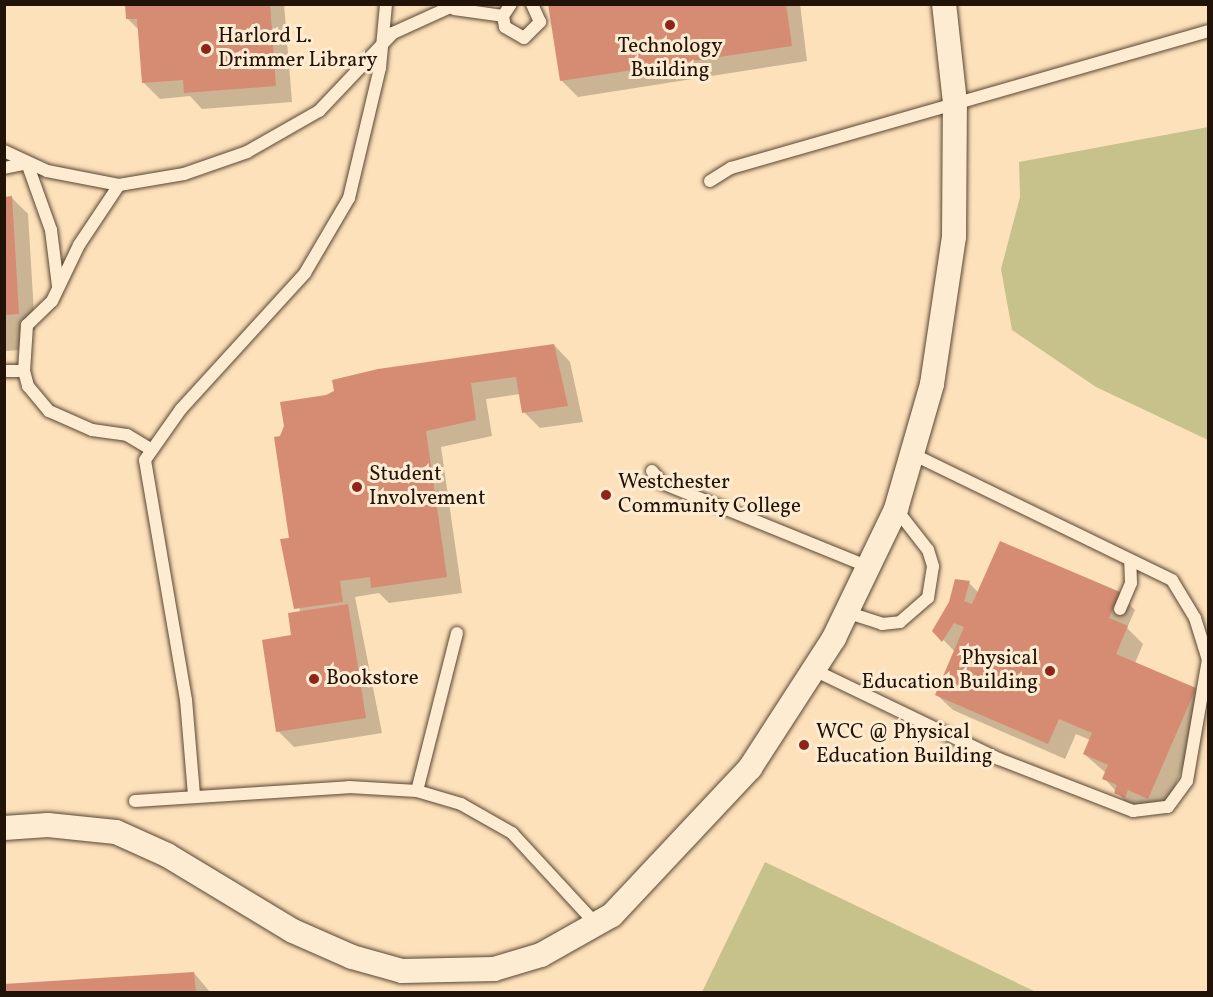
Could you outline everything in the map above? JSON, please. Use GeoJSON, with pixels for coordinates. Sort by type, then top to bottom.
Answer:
{"type":"FeatureCollection","features":[{"type":"Feature","properties":{"kind":"street"},"geometry":{"type":"LineString","coordinates":[[4,828],[48,825],[116,832],[167,855],[293,931],[352,957],[402,971],[494,969],[540,955],[597,925],[656,872],[750,768],[816,671],[849,613],[896,509],[913,454],[944,327],[955,214],[955,103],[944,4]]}},
{"type":"Feature","properties":{"kind":"lane"},"geometry":{"type":"LineString","coordinates":[[194,795],[186,700],[147,494],[145,460],[181,409],[305,273],[349,198],[382,42],[386,4]]}},
{"type":"Feature","properties":{"kind":"lane"},"geometry":{"type":"LineString","coordinates":[[503,16],[511,4]]}},
{"type":"Feature","properties":{"kind":"lane"},"geometry":{"type":"LineString","coordinates":[[503,16],[513,35],[530,36],[540,22],[532,4]]}},
{"type":"Feature","properties":{"kind":"lane"},"geometry":{"type":"LineString","coordinates":[[4,151],[27,163],[76,180],[119,185],[184,174],[248,152],[319,111],[382,42],[414,22],[455,7],[503,16]]}},
{"type":"Feature","properties":{"kind":"lane"},"geometry":{"type":"LineString","coordinates":[[710,181],[731,168],[1209,31]]}},
{"type":"Feature","properties":{"kind":"lane"},"geometry":{"type":"LineString","coordinates":[[4,168],[27,163]]}},
{"type":"Feature","properties":{"kind":"lane"},"geometry":{"type":"LineString","coordinates":[[27,163],[51,230],[58,286]]}},
{"type":"Feature","properties":{"kind":"lane"},"geometry":{"type":"LineString","coordinates":[[119,185],[42,314],[27,325],[24,371],[28,386],[49,411],[70,422],[127,435],[152,450]]}},
{"type":"Feature","properties":{"kind":"lane"},"geometry":{"type":"LineString","coordinates":[[4,371],[24,371]]}},
{"type":"Feature","properties":{"kind":"lane"},"geometry":{"type":"LineString","coordinates":[[816,671],[999,759],[1133,811],[1168,807],[1187,782],[1208,660],[1195,618],[1172,580],[913,454]]}},
{"type":"Feature","properties":{"kind":"lane"},"geometry":{"type":"LineString","coordinates":[[652,471],[662,483],[871,568]]}},
{"type":"Feature","properties":{"kind":"lane"},"geometry":{"type":"LineString","coordinates":[[849,613],[882,624],[900,621],[928,598],[933,566],[928,550],[896,509]]}},
{"type":"Feature","properties":{"kind":"lane"},"geometry":{"type":"LineString","coordinates":[[1120,609],[1131,583],[1130,560]]}},
{"type":"Feature","properties":{"kind":"lane"},"geometry":{"type":"LineString","coordinates":[[417,791],[456,633]]}},
{"type":"Feature","properties":{"kind":"lane"},"geometry":{"type":"LineString","coordinates":[[135,801],[194,795],[349,787],[417,791],[461,804],[512,833],[597,925]]}},
{"type":"Feature","properties":{"kind":"shaded area"},"geometry":{"type":"Polygon","coordinates":[[[1208,127],[1208,440],[1096,387],[1012,330],[1001,269],[1020,197],[1019,162],[1208,127]]]}},
{"type":"Feature","properties":{"kind":"shaded area"},"geometry":{"type":"Polygon","coordinates":[[[765,862],[1036,992],[702,992],[765,862]]]}},
{"type":"Feature","properties":{"kind":"building","name":"Harlord L. Drimmer Library"},"geometry":{"type":"Polygon","coordinates":[[[125,4],[270,4],[276,86],[184,93],[183,80],[142,83],[137,19],[126,19],[125,4]]]}},
{"type":"Feature","properties":{"kind":"building","name":"Technology Building"},"geometry":{"type":"Polygon","coordinates":[[[548,4],[786,4],[792,46],[560,81],[548,4]]]}},
{"type":"Feature","properties":{"kind":"building"},"geometry":{"type":"Polygon","coordinates":[[[12,196],[19,314],[4,315],[4,197],[12,196]]]}},
{"type":"Feature","properties":{"kind":"building","name":"Student Involvement"},"geometry":{"type":"Polygon","coordinates":[[[554,344],[568,406],[522,413],[516,377],[471,383],[476,420],[426,431],[447,577],[371,588],[370,577],[340,581],[343,602],[294,609],[280,539],[289,538],[274,437],[280,436],[284,426],[280,402],[326,395],[334,391],[332,380],[378,369],[554,344]]]}},
{"type":"Feature","properties":{"kind":"building","name":"Physical Education Building"},"geometry":{"type":"Polygon","coordinates":[[[1000,541],[1120,592],[1109,618],[1128,626],[1116,654],[1196,688],[1148,799],[1128,790],[1125,798],[1114,793],[1117,785],[1102,779],[1108,765],[1083,754],[1092,733],[1059,719],[1048,744],[935,695],[964,627],[954,623],[942,642],[932,631],[949,602],[955,579],[970,581],[964,601],[972,604],[1000,541]]]}},
{"type":"Feature","properties":{"kind":"building","name":"Bookstore"},"geometry":{"type":"Polygon","coordinates":[[[348,604],[366,718],[276,732],[262,640],[291,635],[288,613],[348,604]]]}},
{"type":"Feature","properties":{"kind":"building"},"geometry":{"type":"Polygon","coordinates":[[[194,972],[196,992],[4,992],[4,984],[194,972]]]}},
{"type":"Feature","properties":{"kind":"place","name":"Technology Building"},"geometry":{"type":"Point","coordinates":[670,25]}},
{"type":"Feature","properties":{"kind":"place","name":"Harlord L. Drimmer Library"},"geometry":{"type":"Point","coordinates":[206,49]}},
{"type":"Feature","properties":{"kind":"place","name":"Student Involvement"},"geometry":{"type":"Point","coordinates":[357,487]}},
{"type":"Feature","properties":{"kind":"place","name":"Westchester Community College"},"geometry":{"type":"Point","coordinates":[606,495]}},
{"type":"Feature","properties":{"kind":"place","name":"Physical Education Building"},"geometry":{"type":"Point","coordinates":[1050,671]}},
{"type":"Feature","properties":{"kind":"place","name":"Bookstore"},"geometry":{"type":"Point","coordinates":[314,679]}},
{"type":"Feature","properties":{"kind":"place","name":"WCC @ Physical Education Building"},"geometry":{"type":"Point","coordinates":[804,745]}}]}
